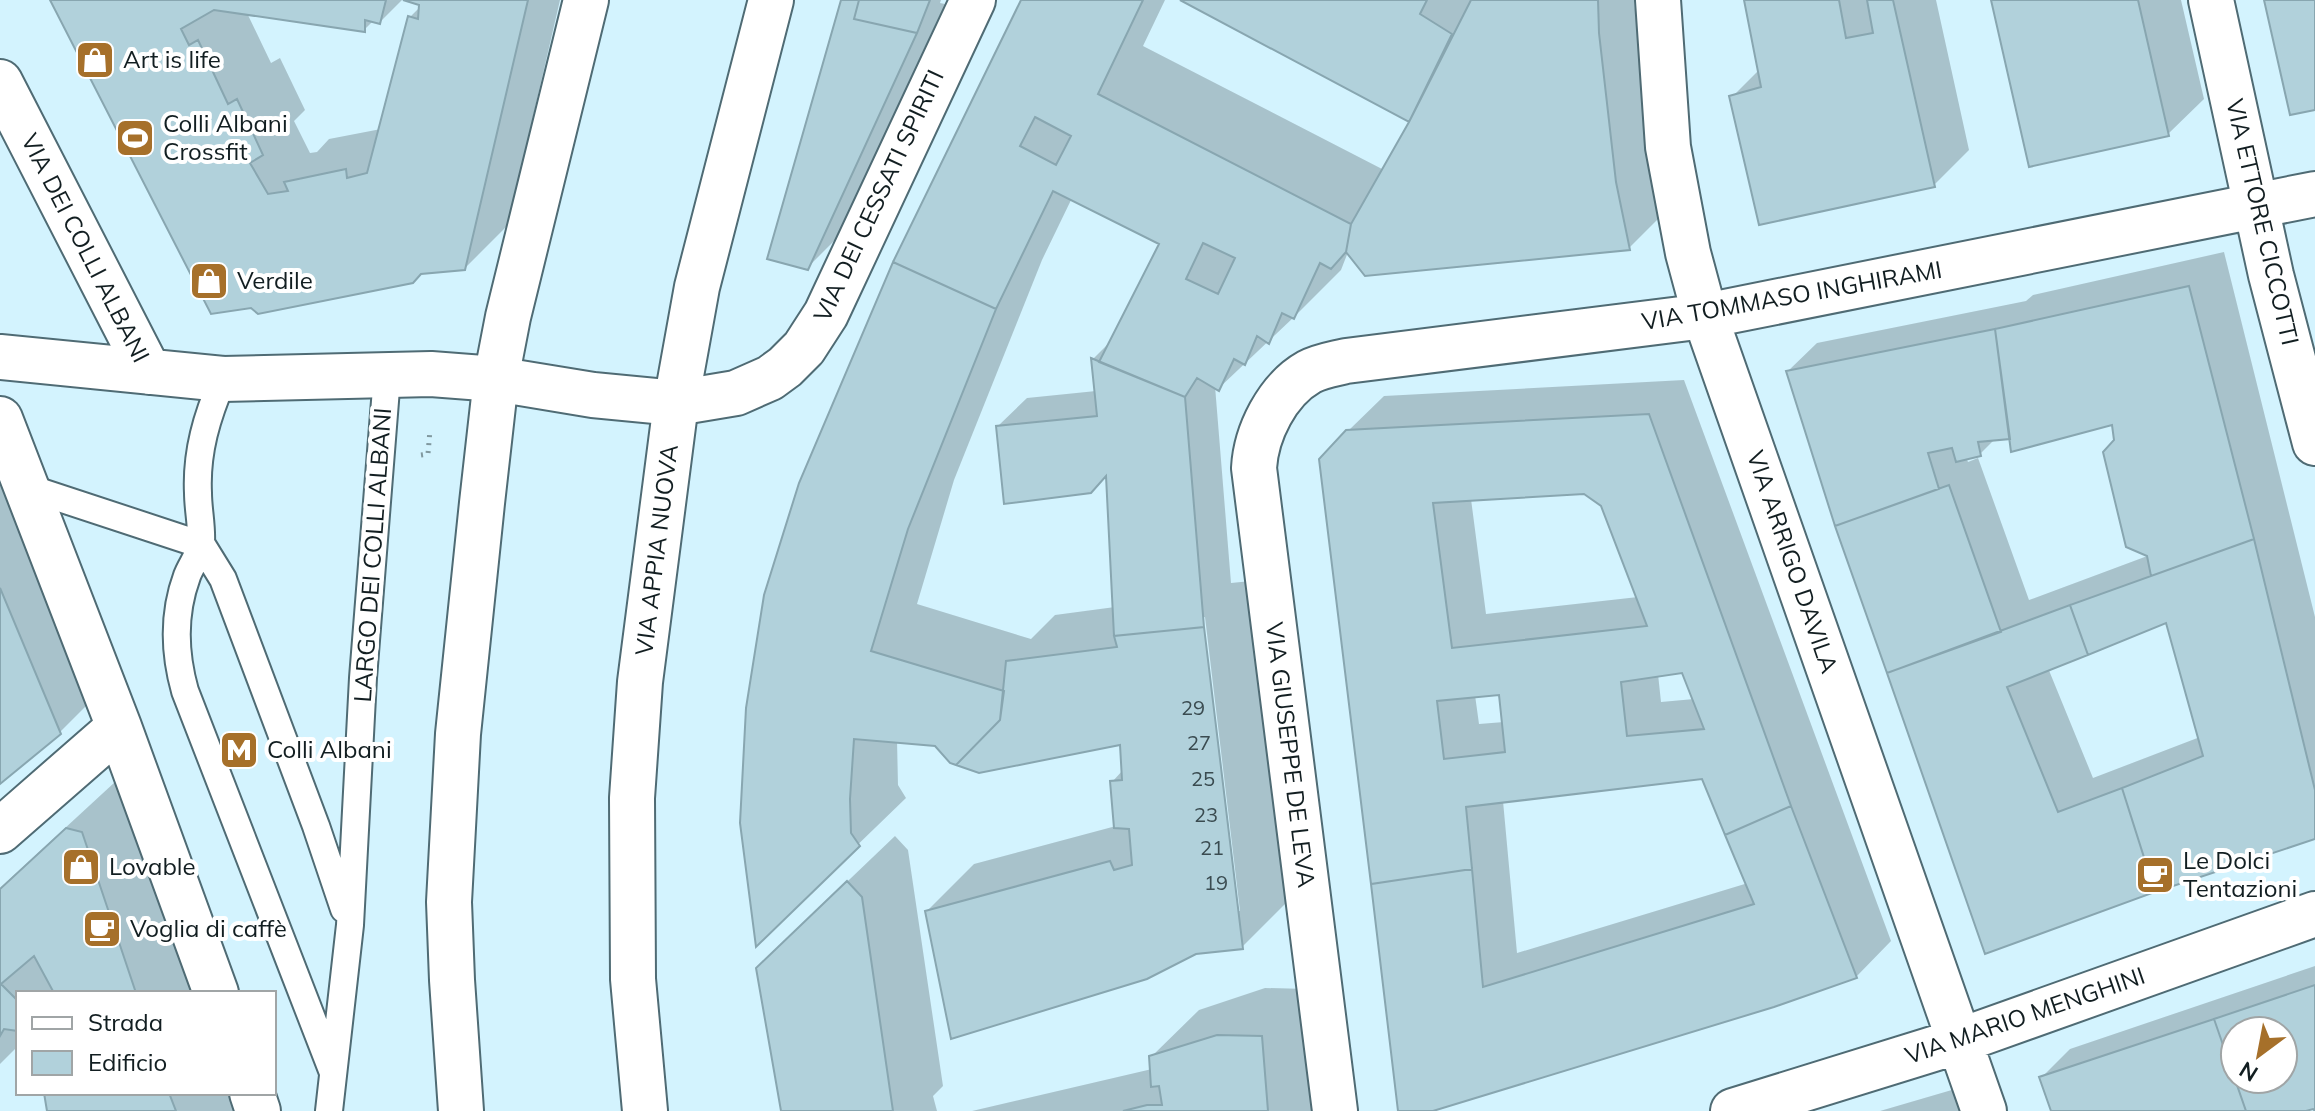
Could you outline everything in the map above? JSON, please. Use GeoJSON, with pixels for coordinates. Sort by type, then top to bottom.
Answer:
{"type":"FeatureCollection","features":[{"type":"Feature","properties":{"kind":"street"},"geometry":{"type":"LineString","coordinates":[[461,1111],[449,902],[465,655],[496,379],[524,245],[586,0]]}},
{"type":"Feature","properties":{"kind":"street","name":"VIA APPIA NUOVA"},"geometry":{"type":"LineString","coordinates":[[645,1111],[633,979],[632,798],[640,682],[676,403],[697,287],[771,0]]}},
{"type":"Feature","properties":{"kind":"street","name":"VIA DEI CESSATI SPIRITI"},"geometry":{"type":"LineString","coordinates":[[496,379],[593,395],[676,403],[736,393],[785,367],[804,348],[826,314],[973,0]]}},
{"type":"Feature","properties":{"kind":"street","name":"VIA ARRIGO DAVILA"},"geometry":{"type":"LineString","coordinates":[[1658,0],[1668,147],[1688,253],[1705,316],[1984,1111]]}},
{"type":"Feature","properties":{"kind":"street","name":"VIA ETTORE CICCOTTI"},"geometry":{"type":"LineString","coordinates":[[2211,0],[2257,207],[2315,443]]}},
{"type":"Feature","properties":{"kind":"street","name":"VIA DEI COLLI ALBANI"},"geometry":{"type":"LineString","coordinates":[[0,82],[149,372]]}},
{"type":"Feature","properties":{"kind":"street","name":"VIA TOMMASO INGHIRAMI"},"geometry":{"type":"LineString","coordinates":[[1278,403],[1307,373],[1346,361],[1705,316],[2315,194]]}},
{"type":"Feature","properties":{"kind":"street","name":"LARGO DEI COLLI ALBANI"},"geometry":{"type":"LineString","coordinates":[[0,357],[223,379],[431,374],[496,379]]}},
{"type":"Feature","properties":{"kind":"street","name":"VIA GIUSEPPE DE LEVA"},"geometry":{"type":"LineString","coordinates":[[1278,403],[1259,439],[1254,468],[1335,1111]]}},
{"type":"Feature","properties":{"kind":"street"},"geometry":{"type":"LineString","coordinates":[[0,419],[119,727],[215,991]]}},
{"type":"Feature","properties":{"kind":"street"},"geometry":{"type":"LineString","coordinates":[[0,831],[119,727]]}},
{"type":"Feature","properties":{"kind":"street","name":"VIA MARIO MENGHINI"},"geometry":{"type":"LineString","coordinates":[[1733,1111],[1959,1041],[2315,914]]}},
{"type":"Feature","properties":{"kind":"lane","name":"LARGO DEI COLLI ALBANI"},"geometry":{"type":"LineString","coordinates":[[329,1111],[350,925],[355,806],[387,376]]}},
{"type":"Feature","properties":{"kind":"lane","name":"LARGO DEI COLLI ALBANI"},"geometry":{"type":"LineString","coordinates":[[223,379],[203,432],[199,458],[202,545],[223,579],[350,925]]}},
{"type":"Feature","properties":{"kind":"lane"},"geometry":{"type":"LineString","coordinates":[[26,487],[202,545]]}},
{"type":"Feature","properties":{"kind":"lane","name":"LARGO DEI COLLI ALBANI"},"geometry":{"type":"LineString","coordinates":[[202,545],[188,572],[179,605],[176,636],[179,670],[280,942],[333,1074]]}},
{"type":"Feature","properties":{"kind":"path"},"geometry":{"type":"LineString","coordinates":[[417,455],[428,454],[430,430]]}},
{"type":"Feature","properties":{"kind":"building"},"geometry":{"type":"Polygon","coordinates":[[[50,0],[386,0],[380,24],[365,20],[365,32],[214,10],[181,29],[189,45],[198,40],[228,104],[237,99],[263,155],[250,163],[268,194],[288,191],[284,182],[346,169],[347,178],[367,173],[408,16],[418,19],[419,5],[403,0],[528,0],[465,270],[421,274],[413,283],[258,314],[251,308],[211,314],[50,0]]]}},
{"type":"Feature","properties":{"kind":"building"},"geometry":{"type":"Polygon","coordinates":[[[841,0],[859,0],[854,19],[917,33],[808,270],[767,259],[841,0]]]}},
{"type":"Feature","properties":{"kind":"building"},"geometry":{"type":"Polygon","coordinates":[[[859,0],[930,0],[917,33],[854,19],[859,0]]]}},
{"type":"Feature","properties":{"kind":"building"},"geometry":{"type":"Polygon","coordinates":[[[1021,0],[1143,0],[1098,94],[1351,224],[1346,252],[1331,269],[1320,263],[1294,319],[1282,313],[1269,344],[1257,336],[1245,365],[1234,359],[1219,391],[1197,378],[1185,397],[1099,362],[1159,244],[1053,191],[996,309],[893,262],[1021,0]],[[1035,117],[1020,146],[1056,165],[1071,136],[1035,117]],[[1203,243],[1186,279],[1218,294],[1235,258],[1203,243]]]}},
{"type":"Feature","properties":{"kind":"building"},"geometry":{"type":"Polygon","coordinates":[[[1180,0],[1427,0],[1420,14],[1452,34],[1409,122],[1180,0]]]}},
{"type":"Feature","properties":{"kind":"building"},"geometry":{"type":"Polygon","coordinates":[[[1471,0],[1598,0],[1616,182],[1630,250],[1365,276],[1346,252],[1351,224],[1409,122],[1471,0]]]}},
{"type":"Feature","properties":{"kind":"building"},"geometry":{"type":"Polygon","coordinates":[[[1744,0],[1839,0],[1846,38],[1873,33],[1867,0],[1893,0],[1935,187],[1759,225],[1729,96],[1761,87],[1744,0]]]}},
{"type":"Feature","properties":{"kind":"building"},"geometry":{"type":"Polygon","coordinates":[[[1991,0],[2138,0],[2169,136],[2029,167],[1991,0]]]}},
{"type":"Feature","properties":{"kind":"building"},"geometry":{"type":"Polygon","coordinates":[[[2264,0],[2315,0],[2315,110],[2290,115],[2264,0]]]}},
{"type":"Feature","properties":{"kind":"building"},"geometry":{"type":"Polygon","coordinates":[[[893,262],[996,309],[908,529],[871,651],[1004,691],[1000,720],[956,765],[950,763],[935,746],[854,739],[851,833],[860,846],[756,947],[740,823],[746,708],[764,595],[799,483],[893,262]]]}},
{"type":"Feature","properties":{"kind":"building"},"geometry":{"type":"Polygon","coordinates":[[[2189,286],[2254,539],[2151,576],[2147,556],[2126,547],[2103,452],[2114,440],[2112,425],[2011,452],[1995,329],[2189,286]]]}},
{"type":"Feature","properties":{"kind":"building"},"geometry":{"type":"Polygon","coordinates":[[[1995,329],[2010,439],[1978,442],[1981,456],[1956,462],[1952,448],[1928,453],[1939,489],[1835,526],[1786,371],[1995,329]]]}},
{"type":"Feature","properties":{"kind":"building"},"geometry":{"type":"Polygon","coordinates":[[[1091,358],[1185,397],[1204,627],[1114,636],[1106,476],[1091,493],[1004,504],[996,426],[1097,416],[1091,358]]]}},
{"type":"Feature","properties":{"kind":"building"},"geometry":{"type":"Polygon","coordinates":[[[1649,414],[1791,806],[1725,835],[1702,779],[1466,807],[1472,869],[1371,884],[1319,459],[1346,430],[1649,414]],[[1584,494],[1433,503],[1452,648],[1647,626],[1601,506],[1584,494]],[[1682,673],[1621,682],[1627,736],[1704,729],[1682,673]],[[1499,695],[1437,701],[1444,759],[1505,752],[1499,695]]]}},
{"type":"Feature","properties":{"kind":"building"},"geometry":{"type":"Polygon","coordinates":[[[1949,485],[2001,632],[1887,673],[1835,526],[1949,485]]]}},
{"type":"Feature","properties":{"kind":"building"},"geometry":{"type":"Polygon","coordinates":[[[2254,539],[2315,790],[2315,839],[2155,892],[2122,788],[2203,756],[2166,623],[2088,655],[2070,605],[2254,539]]]}},
{"type":"Feature","properties":{"kind":"building"},"geometry":{"type":"Polygon","coordinates":[[[0,588],[61,734],[0,784],[0,588]]]}},
{"type":"Feature","properties":{"kind":"building"},"geometry":{"type":"Polygon","coordinates":[[[2070,605],[2088,655],[2007,687],[2058,812],[2122,788],[2155,892],[1985,954],[1887,673],[2070,605]]]}},
{"type":"Feature","properties":{"kind":"building"},"geometry":{"type":"Polygon","coordinates":[[[1204,627],[1243,949],[1196,954],[1147,979],[951,1039],[925,911],[1110,861],[1114,870],[1132,865],[1129,829],[1114,828],[1110,781],[1122,780],[1120,745],[979,773],[956,765],[1000,720],[1006,661],[1117,647],[1114,636],[1204,627]]]}},
{"type":"Feature","properties":{"kind":"building"},"geometry":{"type":"Polygon","coordinates":[[[1791,806],[1857,978],[1774,1007],[1433,1111],[1398,1111],[1371,884],[1472,869],[1483,987],[1754,904],[1725,835],[1791,806]]]}},
{"type":"Feature","properties":{"kind":"building"},"geometry":{"type":"Polygon","coordinates":[[[66,828],[82,832],[135,991],[53,991],[34,956],[1,984],[16,999],[16,1031],[4,1029],[0,1036],[0,889],[66,828]]]}},
{"type":"Feature","properties":{"kind":"building"},"geometry":{"type":"Polygon","coordinates":[[[847,881],[862,897],[893,1111],[781,1111],[756,968],[847,881]]]}},
{"type":"Feature","properties":{"kind":"building"},"geometry":{"type":"Polygon","coordinates":[[[2315,985],[2315,1111],[2246,1111],[2240,1095],[2299,1095],[2299,1015],[2226,1015],[2315,985]]]}},
{"type":"Feature","properties":{"kind":"building"},"geometry":{"type":"Polygon","coordinates":[[[2219,1017],[2219,1033],[2214,1019],[2219,1017]]]}},
{"type":"Feature","properties":{"kind":"building"},"geometry":{"type":"Polygon","coordinates":[[[2214,1019],[2219,1033],[2219,1095],[2240,1095],[2246,1111],[2051,1111],[2039,1077],[2214,1019]]]}},
{"type":"Feature","properties":{"kind":"building"},"geometry":{"type":"Polygon","coordinates":[[[1217,1035],[1262,1036],[1268,1111],[1123,1111],[1162,1105],[1159,1086],[1151,1087],[1149,1056],[1217,1035]]]}},
{"type":"Feature","properties":{"kind":"building"},"geometry":{"type":"Polygon","coordinates":[[[44,1095],[170,1095],[176,1111],[47,1111],[44,1095]]]}},
{"type":"Feature","properties":{"kind":"place","name":"Art is life"},"geometry":{"type":"Point","coordinates":[95,60]}},
{"type":"Feature","properties":{"kind":"place","name":"Colli Albani Crossfit"},"geometry":{"type":"Point","coordinates":[135,138]}},
{"type":"Feature","properties":{"kind":"place","name":"Verdile"},"geometry":{"type":"Point","coordinates":[209,281]}},
{"type":"Feature","properties":{"kind":"place","name":"Colli Albani"},"geometry":{"type":"Point","coordinates":[239,750]}},
{"type":"Feature","properties":{"kind":"place","name":"Lovable"},"geometry":{"type":"Point","coordinates":[81,867]}},
{"type":"Feature","properties":{"kind":"place","name":"Le Dolci Tentazioni"},"geometry":{"type":"Point","coordinates":[2155,875]}},
{"type":"Feature","properties":{"kind":"place","name":"Voglia di caffè"},"geometry":{"type":"Point","coordinates":[102,929]}}]}
